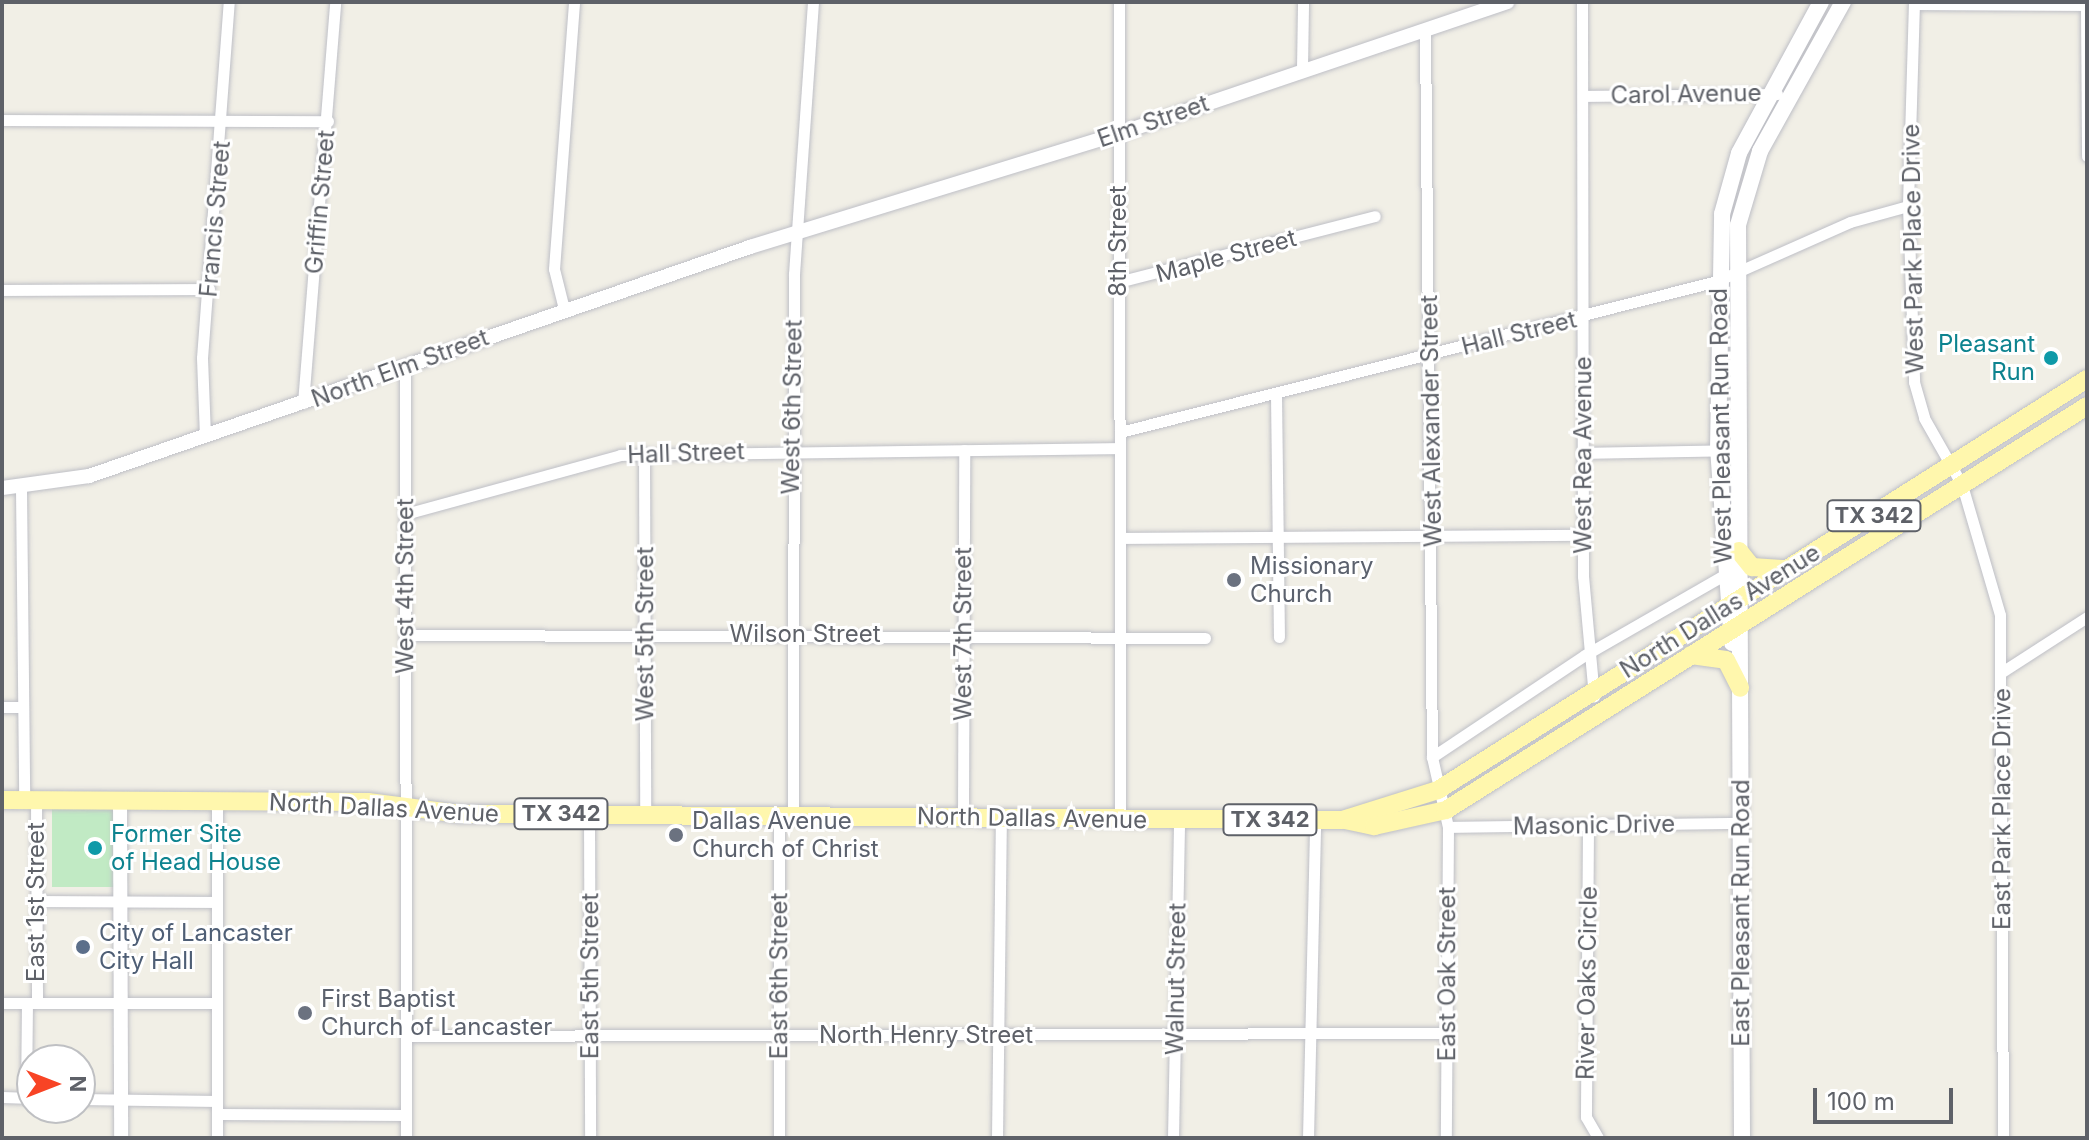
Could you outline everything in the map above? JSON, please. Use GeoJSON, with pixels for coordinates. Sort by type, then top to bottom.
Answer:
{"type":"FeatureCollection","features":[{"type":"Feature","properties":{"kind":"main road","name":"West Pleasant Run Road"},"geometry":{"type":"LineString","coordinates":[[1734,600],[1724,575],[1718,450],[1717,281],[1726,188],[1771,91],[1821,2]]}},
{"type":"Feature","properties":{"kind":"main road","name":"West Pleasant Run Road"},"geometry":{"type":"LineString","coordinates":[[1740,688],[1734,600],[1739,551],[1736,275],[1748,179],[1787,99],[1843,2]]}},
{"type":"Feature","properties":{"kind":"main road","name":"North Dallas Avenue"},"geometry":{"type":"LineString","coordinates":[[2,800],[217,802],[645,815],[1342,820],[1438,790],[1782,569],[1867,521],[2087,379]]}},
{"type":"Feature","properties":{"kind":"main road"},"geometry":{"type":"LineString","coordinates":[[2048,403],[2061,422]]}},
{"type":"Feature","properties":{"kind":"main road","name":"North Dallas Avenue"},"geometry":{"type":"LineString","coordinates":[[1342,820],[1374,826],[1447,819],[1736,624],[1880,541],[2087,406]]}},
{"type":"Feature","properties":{"kind":"main road"},"geometry":{"type":"LineString","coordinates":[[1867,521],[1880,541]]}},
{"type":"Feature","properties":{"kind":"main road"},"geometry":{"type":"LineString","coordinates":[[1739,551],[1752,567],[1782,569]]}},
{"type":"Feature","properties":{"kind":"main road"},"geometry":{"type":"LineString","coordinates":[[1689,655],[1726,660],[1740,688]]}},
{"type":"Feature","properties":{"kind":"main road","name":"East Pleasant Run Road"},"geometry":{"type":"LineString","coordinates":[[1740,688],[1742,1138]]}},
{"type":"Feature","properties":{"kind":"street","name":"Francis Street"},"geometry":{"type":"LineString","coordinates":[[205,436],[209,289],[229,2]]}},
{"type":"Feature","properties":{"kind":"street","name":"Griffin Street"},"geometry":{"type":"LineString","coordinates":[[303,403],[328,121],[335,2]]}},
{"type":"Feature","properties":{"kind":"street"},"geometry":{"type":"LineString","coordinates":[[564,309],[554,269],[574,2]]}},
{"type":"Feature","properties":{"kind":"street","name":"West 6th Street"},"geometry":{"type":"LineString","coordinates":[[786,814],[796,232],[813,2]]}},
{"type":"Feature","properties":{"kind":"street","name":"8th Street"},"geometry":{"type":"LineString","coordinates":[[1119,2],[1119,448]]}},
{"type":"Feature","properties":{"kind":"street"},"geometry":{"type":"LineString","coordinates":[[1302,69],[1303,2]]}},
{"type":"Feature","properties":{"kind":"street","name":"Elm Street"},"geometry":{"type":"LineString","coordinates":[[796,232],[1118,134],[1302,69],[1507,2]]}},
{"type":"Feature","properties":{"kind":"street","name":"West Rea Avenue"},"geometry":{"type":"LineString","coordinates":[[1582,2],[1585,655],[1592,693],[1603,712]]}},
{"type":"Feature","properties":{"kind":"street"},"geometry":{"type":"LineString","coordinates":[[1914,3],[2087,5],[2087,156]]}},
{"type":"Feature","properties":{"kind":"street","name":"West Park Place Drive"},"geometry":{"type":"LineString","coordinates":[[1914,3],[1908,206],[1914,382],[1962,485]]}},
{"type":"Feature","properties":{"kind":"street","name":"West Alexander Street"},"geometry":{"type":"LineString","coordinates":[[1425,30],[1431,354],[1432,757],[1447,819]]}},
{"type":"Feature","properties":{"kind":"street","name":"Carol Avenue"},"geometry":{"type":"LineString","coordinates":[[1583,96],[1771,91],[1787,99]]}},
{"type":"Feature","properties":{"kind":"street"},"geometry":{"type":"LineString","coordinates":[[2,120],[328,121]]}},
{"type":"Feature","properties":{"kind":"street","name":"Hall Street"},"geometry":{"type":"LineString","coordinates":[[1120,432],[1717,281],[1850,222],[1908,206]]}},
{"type":"Feature","properties":{"kind":"street","name":"Maple Street"},"geometry":{"type":"LineString","coordinates":[[1118,282],[1375,216]]}},
{"type":"Feature","properties":{"kind":"street","name":"North Elm Street"},"geometry":{"type":"LineString","coordinates":[[2,488],[21,489],[89,476],[564,309],[796,232]]}},
{"type":"Feature","properties":{"kind":"street"},"geometry":{"type":"LineString","coordinates":[[2,290],[209,289]]}},
{"type":"Feature","properties":{"kind":"street","name":"West 4th Street"},"geometry":{"type":"LineString","coordinates":[[405,366],[406,1138]]}},
{"type":"Feature","properties":{"kind":"street"},"geometry":{"type":"LineString","coordinates":[[1276,394],[1275,537],[1279,637]]}},
{"type":"Feature","properties":{"kind":"street"},"geometry":{"type":"LineString","coordinates":[[1119,448],[1120,818]]}},
{"type":"Feature","properties":{"kind":"street","name":"Hall Street"},"geometry":{"type":"LineString","coordinates":[[405,514],[644,453],[1119,448]]}},
{"type":"Feature","properties":{"kind":"street","name":"West 7th Street"},"geometry":{"type":"LineString","coordinates":[[963,817],[964,450]]}},
{"type":"Feature","properties":{"kind":"street"},"geometry":{"type":"LineString","coordinates":[[1583,453],[1737,450]]}},
{"type":"Feature","properties":{"kind":"street","name":"West 5th Street"},"geometry":{"type":"LineString","coordinates":[[644,453],[645,815]]}},
{"type":"Feature","properties":{"kind":"street","name":"East Park Place Drive"},"geometry":{"type":"LineString","coordinates":[[1962,485],[1998,599],[2002,672],[2003,1138]]}},
{"type":"Feature","properties":{"kind":"street","name":"East 1st Street"},"geometry":{"type":"LineString","coordinates":[[21,489],[23,707],[37,901],[31,1044]]}},
{"type":"Feature","properties":{"kind":"street"},"geometry":{"type":"LineString","coordinates":[[1120,538],[1583,535]]}},
{"type":"Feature","properties":{"kind":"street","name":"North Dallas Avenue"},"geometry":{"type":"LineString","coordinates":[[1432,757],[1585,655],[1724,575]]}},
{"type":"Feature","properties":{"kind":"street"},"geometry":{"type":"LineString","coordinates":[[2002,672],[2087,617]]}},
{"type":"Feature","properties":{"kind":"street","name":"Wilson Street"},"geometry":{"type":"LineString","coordinates":[[405,635],[964,633],[1205,638]]}},
{"type":"Feature","properties":{"kind":"street"},"geometry":{"type":"LineString","coordinates":[[2,707],[23,707]]}},
{"type":"Feature","properties":{"kind":"street"},"geometry":{"type":"LineString","coordinates":[[120,801],[121,1138]]}},
{"type":"Feature","properties":{"kind":"street"},"geometry":{"type":"LineString","coordinates":[[217,802],[217,1138]]}},
{"type":"Feature","properties":{"kind":"street","name":"East 5th Street"},"geometry":{"type":"LineString","coordinates":[[589,814],[590,1138]]}},
{"type":"Feature","properties":{"kind":"street","name":"East 6th Street"},"geometry":{"type":"LineString","coordinates":[[779,1138],[786,814]]}},
{"type":"Feature","properties":{"kind":"street"},"geometry":{"type":"LineString","coordinates":[[997,1138],[1001,818]]}},
{"type":"Feature","properties":{"kind":"street","name":"Masonic Drive"},"geometry":{"type":"LineString","coordinates":[[1447,819],[1588,825],[1740,823]]}},
{"type":"Feature","properties":{"kind":"street","name":"East Oak Street"},"geometry":{"type":"LineString","coordinates":[[1446,1138],[1447,819]]}},
{"type":"Feature","properties":{"kind":"street","name":"Walnut Street"},"geometry":{"type":"LineString","coordinates":[[1173,1138],[1179,820]]}},
{"type":"Feature","properties":{"kind":"street"},"geometry":{"type":"LineString","coordinates":[[1308,1138],[1315,822]]}},
{"type":"Feature","properties":{"kind":"street","name":"River Oaks Circle"},"geometry":{"type":"LineString","coordinates":[[1588,825],[1586,1117],[1598,1138]]}},
{"type":"Feature","properties":{"kind":"street"},"geometry":{"type":"LineString","coordinates":[[37,901],[217,902]]}},
{"type":"Feature","properties":{"kind":"street"},"geometry":{"type":"LineString","coordinates":[[2,1003],[217,1003]]}},
{"type":"Feature","properties":{"kind":"street","name":"North Henry Street"},"geometry":{"type":"LineString","coordinates":[[406,1036],[590,1033],[779,1036],[1309,1031],[1446,1033]]}},
{"type":"Feature","properties":{"kind":"street"},"geometry":{"type":"LineString","coordinates":[[96,1099],[217,1101]]}},
{"type":"Feature","properties":{"kind":"street"},"geometry":{"type":"LineString","coordinates":[[217,1114],[406,1115]]}},
{"type":"Feature","properties":{"kind":"green space"},"geometry":{"type":"Polygon","coordinates":[[[52,808],[114,808],[114,887],[52,887],[52,808]]]}},
{"type":"Feature","properties":{"kind":"place","name":"Pleasant Run"},"geometry":{"type":"Point","coordinates":[2051,358]}},
{"type":"Feature","properties":{"kind":"place","name":"Missionary Church"},"geometry":{"type":"Point","coordinates":[1234,580]}},
{"type":"Feature","properties":{"kind":"place","name":"Dallas Avenue Church of Christ"},"geometry":{"type":"Point","coordinates":[676,835]}},
{"type":"Feature","properties":{"kind":"place","name":"Former Site of Head House"},"geometry":{"type":"Point","coordinates":[95,848]}},
{"type":"Feature","properties":{"kind":"place","name":"City of Lancaster City Hall"},"geometry":{"type":"Point","coordinates":[83,947]}},
{"type":"Feature","properties":{"kind":"place","name":"First Baptist Church of Lancaster"},"geometry":{"type":"Point","coordinates":[305,1013]}}]}
